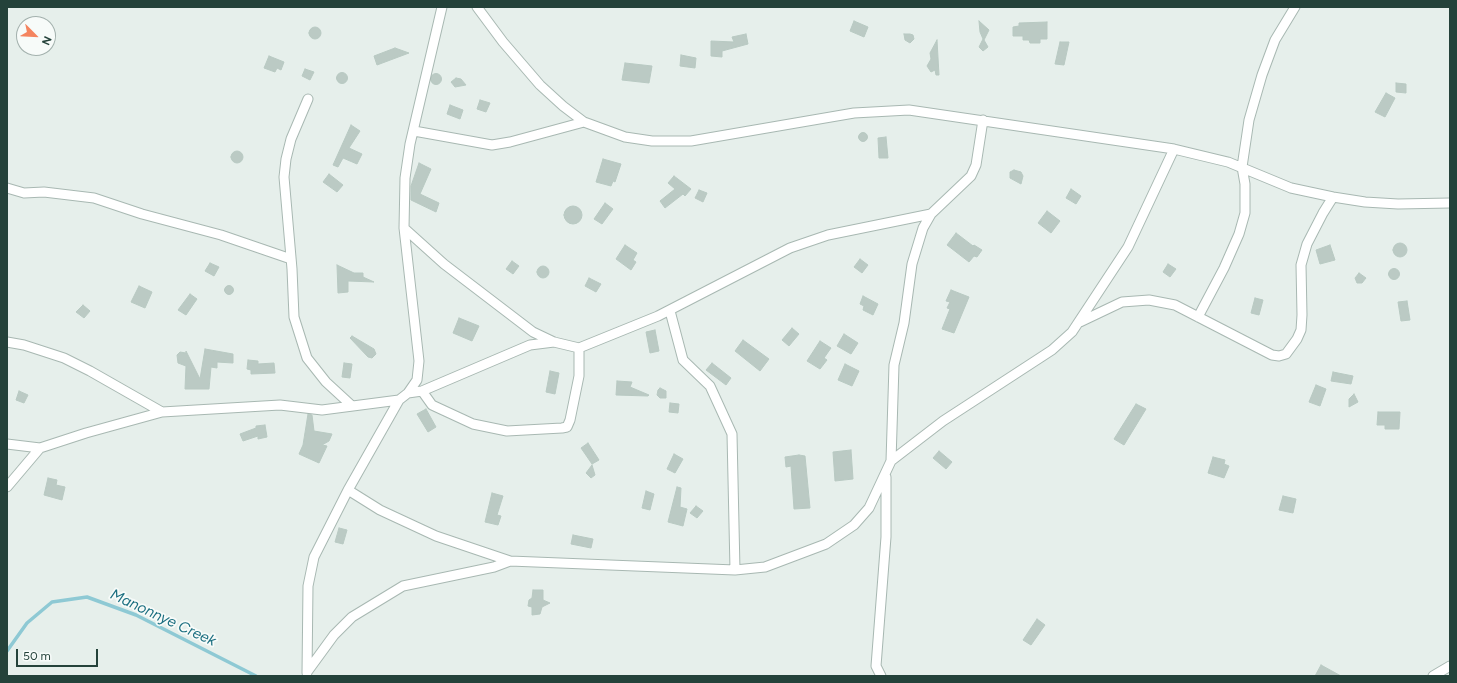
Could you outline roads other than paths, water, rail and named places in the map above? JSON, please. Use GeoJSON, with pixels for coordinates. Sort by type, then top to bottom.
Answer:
{"type":"FeatureCollection","features":[{"type":"Feature","properties":{"kind":"street"},"geometry":{"type":"LineString","coordinates":[[307,674],[308,586],[314,557],[348,490],[399,400],[408,393],[417,380],[419,361],[404,228],[405,178],[414,130],[442,7]]}},
{"type":"Feature","properties":{"kind":"street"},"geometry":{"type":"LineString","coordinates":[[477,7],[503,42],[540,85],[563,106],[584,122],[626,137],[652,141],[675,142],[854,113],[881,110],[909,110],[1174,149],[1228,162],[1291,188],[1333,197],[1392,203],[1450,203]]}},
{"type":"Feature","properties":{"kind":"street"},"geometry":{"type":"LineString","coordinates":[[1198,317],[1240,234],[1245,213],[1245,184],[1242,167],[1249,120],[1262,75],[1275,40],[1295,7]]}},
{"type":"Feature","properties":{"kind":"street"},"geometry":{"type":"LineString","coordinates":[[308,99],[291,139],[284,171],[294,317],[307,358],[326,382],[351,405]]}},
{"type":"Feature","properties":{"kind":"street"},"geometry":{"type":"LineString","coordinates":[[348,490],[380,510],[436,536],[510,561],[735,570],[765,567],[826,544],[854,525],[869,508],[891,461],[894,365],[904,322],[912,264],[923,228],[931,214],[971,176],[976,165],[983,120]]}},
{"type":"Feature","properties":{"kind":"street"},"geometry":{"type":"LineString","coordinates":[[414,130],[492,145],[510,142],[584,122]]}},
{"type":"Feature","properties":{"kind":"street"},"geometry":{"type":"LineString","coordinates":[[891,461],[943,421],[1052,350],[1072,332],[1128,247],[1174,149]]}},
{"type":"Feature","properties":{"kind":"street"},"geometry":{"type":"LineString","coordinates":[[7,188],[24,193],[44,192],[94,198],[142,214],[221,235],[291,259]]}},
{"type":"Feature","properties":{"kind":"street"},"geometry":{"type":"LineString","coordinates":[[1079,322],[1122,302],[1149,300],[1175,305],[1272,355],[1279,356],[1286,354],[1297,339],[1301,330],[1301,265],[1307,244],[1333,197]]}},
{"type":"Feature","properties":{"kind":"street"},"geometry":{"type":"LineString","coordinates":[[404,228],[444,264],[533,332],[554,342],[579,348],[670,311],[790,248],[828,235],[931,214]]}},
{"type":"Feature","properties":{"kind":"street"},"geometry":{"type":"LineString","coordinates":[[670,311],[683,360],[710,386],[732,434],[735,570]]}},
{"type":"Feature","properties":{"kind":"street"},"geometry":{"type":"LineString","coordinates":[[7,342],[24,345],[64,358],[162,412]]}},
{"type":"Feature","properties":{"kind":"street"},"geometry":{"type":"LineString","coordinates":[[408,393],[422,391],[530,345],[554,342]]}},
{"type":"Feature","properties":{"kind":"street"},"geometry":{"type":"LineString","coordinates":[[422,391],[432,405],[473,424],[506,430],[567,427],[570,420],[579,376],[579,348]]}},
{"type":"Feature","properties":{"kind":"street"},"geometry":{"type":"LineString","coordinates":[[7,444],[40,448],[162,412],[280,405],[322,410],[351,405],[375,404],[399,400]]}},
{"type":"Feature","properties":{"kind":"street"},"geometry":{"type":"LineString","coordinates":[[7,487],[40,448]]}},
{"type":"Feature","properties":{"kind":"street"},"geometry":{"type":"LineString","coordinates":[[881,676],[876,666],[886,537],[886,473]]}},
{"type":"Feature","properties":{"kind":"street"},"geometry":{"type":"LineString","coordinates":[[307,674],[334,635],[352,617],[392,592],[403,586],[494,567],[510,561]]}},
{"type":"Feature","properties":{"kind":"street"},"geometry":{"type":"LineString","coordinates":[[1433,676],[1450,666]]}},
{"type":"Feature","properties":{"kind":"waterway","name":"Manonnye Creek"},"geometry":{"type":"LineString","coordinates":[[7,651],[27,623],[52,602],[87,597],[136,615],[256,676]]}}]}
